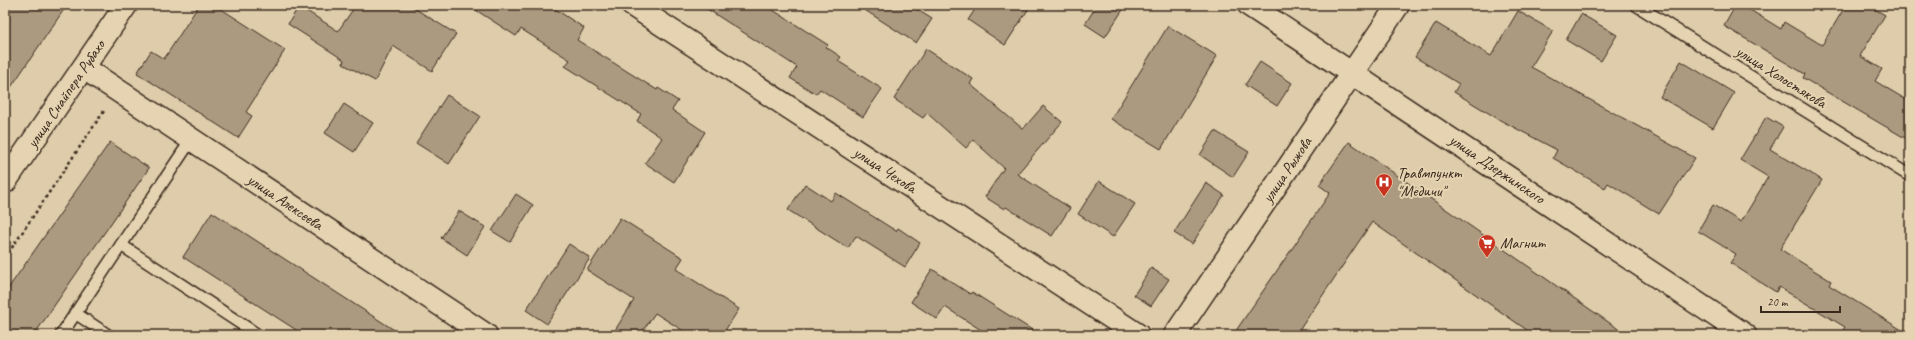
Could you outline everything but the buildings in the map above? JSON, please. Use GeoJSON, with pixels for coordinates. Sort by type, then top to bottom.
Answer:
{"type":"FeatureCollection","features":[{"type":"Feature","properties":{"kind":"street","name":"улица Чехова"},"geometry":{"type":"LineString","coordinates":[[632,5],[1138,335]]}},
{"type":"Feature","properties":{"kind":"street","name":"улица Дзержинского"},"geometry":{"type":"LineString","coordinates":[[1249,5],[1745,335]]}},
{"type":"Feature","properties":{"kind":"street","name":"улица Рыжова"},"geometry":{"type":"LineString","coordinates":[[1176,335],[1398,5]]}},
{"type":"Feature","properties":{"kind":"street","name":"улица Снайпера Рубахо"},"geometry":{"type":"LineString","coordinates":[[5,182],[84,68],[119,7]]}},
{"type":"Feature","properties":{"kind":"street","name":"улица Алексеева"},"geometry":{"type":"LineString","coordinates":[[84,68],[481,334]]}},
{"type":"Feature","properties":{"kind":"lane","name":"улица Холостякова"},"geometry":{"type":"LineString","coordinates":[[1636,5],[1910,176]]}},
{"type":"Feature","properties":{"kind":"lane"},"geometry":{"type":"LineString","coordinates":[[61,335],[191,140]]}},
{"type":"Feature","properties":{"kind":"lane"},"geometry":{"type":"LineString","coordinates":[[122,245],[258,335]]}},
{"type":"Feature","properties":{"kind":"lane"},"geometry":{"type":"LineString","coordinates":[[75,313],[108,335]]}},
{"type":"Feature","properties":{"kind":"path"},"geometry":{"type":"LineString","coordinates":[[5,258],[118,91]]}},
{"type":"Feature","properties":{"kind":"place","name":"Травмпункт \"Медичи\""},"geometry":{"type":"Point","coordinates":[1384,197]}},
{"type":"Feature","properties":{"kind":"place","name":"Магнит"},"geometry":{"type":"Point","coordinates":[1487,258]}}]}
